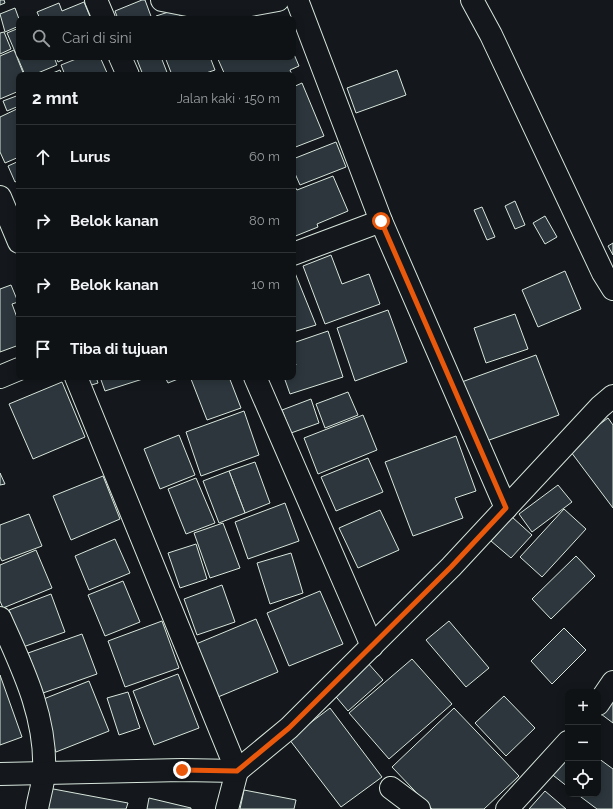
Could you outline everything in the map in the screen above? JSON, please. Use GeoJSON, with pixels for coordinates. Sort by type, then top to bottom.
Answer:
{"type":"FeatureCollection","features":[{"type":"Feature","properties":{"kind":"street"},"geometry":{"type":"LineString","coordinates":[[96,0],[103,16]]}},
{"type":"Feature","properties":{"kind":"street"},"geometry":{"type":"LineString","coordinates":[[162,0],[208,9],[245,6],[278,0]]}},
{"type":"Feature","properties":{"kind":"street"},"geometry":{"type":"LineString","coordinates":[[298,0],[381,221],[506,508]]}},
{"type":"Feature","properties":{"kind":"street"},"geometry":{"type":"LineString","coordinates":[[472,0],[491,34],[603,273],[613,289]]}},
{"type":"Feature","properties":{"kind":"street"},"geometry":{"type":"LineString","coordinates":[[121,60],[127,72]]}},
{"type":"Feature","properties":{"kind":"street"},"geometry":{"type":"LineString","coordinates":[[0,197],[16,235]]}},
{"type":"Feature","properties":{"kind":"street"},"geometry":{"type":"LineString","coordinates":[[296,253],[381,221]]}},
{"type":"Feature","properties":{"kind":"street"},"geometry":{"type":"LineString","coordinates":[[0,377],[16,369]]}},
{"type":"Feature","properties":{"kind":"street"},"geometry":{"type":"LineString","coordinates":[[77,380],[237,771]]}},
{"type":"Feature","properties":{"kind":"street"},"geometry":{"type":"LineString","coordinates":[[256,380],[372,646]]}},
{"type":"Feature","properties":{"kind":"street"},"geometry":{"type":"LineString","coordinates":[[227,809],[237,771],[289,728],[372,646],[451,567],[600,407],[613,396]]}},
{"type":"Feature","properties":{"kind":"street"},"geometry":{"type":"LineString","coordinates":[[0,618],[37,708],[42,737],[44,773],[37,809]]}},
{"type":"Feature","properties":{"kind":"street"},"geometry":{"type":"LineString","coordinates":[[601,700],[613,682]]}},
{"type":"Feature","properties":{"kind":"street"},"geometry":{"type":"LineString","coordinates":[[507,809],[565,745]]}},
{"type":"Feature","properties":{"kind":"street"},"geometry":{"type":"LineString","coordinates":[[0,774],[182,770],[237,771]]}},
{"type":"Feature","properties":{"kind":"street"},"geometry":{"type":"LineString","coordinates":[[391,788],[419,809]]}},
{"type":"Feature","properties":{"kind":"building"},"geometry":{"type":"Polygon","coordinates":[[[0,0],[4,0],[5,3],[0,5],[0,0]]]}},
{"type":"Feature","properties":{"kind":"building"},"geometry":{"type":"Polygon","coordinates":[[[145,0],[151,16],[117,16],[115,11],[145,0]]]}},
{"type":"Feature","properties":{"kind":"building"},"geometry":{"type":"Polygon","coordinates":[[[84,2],[90,16],[39,16],[37,12],[59,3],[62,11],[84,2]]]}},
{"type":"Feature","properties":{"kind":"building"},"geometry":{"type":"Polygon","coordinates":[[[15,8],[18,16],[16,16],[16,27],[5,32],[0,14],[15,8]]]}},
{"type":"Feature","properties":{"kind":"building"},"geometry":{"type":"Polygon","coordinates":[[[178,9],[180,16],[156,16],[178,9]]]}},
{"type":"Feature","properties":{"kind":"building"},"geometry":{"type":"Polygon","coordinates":[[[16,29],[16,54],[7,33],[16,29]]]}},
{"type":"Feature","properties":{"kind":"building"},"geometry":{"type":"Polygon","coordinates":[[[4,32],[11,49],[0,54],[0,33],[4,32]]]}},
{"type":"Feature","properties":{"kind":"building"},"geometry":{"type":"Polygon","coordinates":[[[14,50],[16,60],[18,60],[23,72],[16,72],[16,92],[0,99],[0,56],[14,50]]]}},
{"type":"Feature","properties":{"kind":"building"},"geometry":{"type":"Polygon","coordinates":[[[296,59],[299,66],[290,70],[291,72],[224,72],[218,60],[296,59]]]}},
{"type":"Feature","properties":{"kind":"building"},"geometry":{"type":"Polygon","coordinates":[[[19,60],[55,60],[57,65],[40,72],[24,72],[19,60]]]}},
{"type":"Feature","properties":{"kind":"building"},"geometry":{"type":"Polygon","coordinates":[[[74,60],[101,60],[107,72],[64,72],[61,65],[74,60]]]}},
{"type":"Feature","properties":{"kind":"building"},"geometry":{"type":"Polygon","coordinates":[[[137,60],[162,60],[167,72],[142,72],[137,60]]]}},
{"type":"Feature","properties":{"kind":"building"},"geometry":{"type":"Polygon","coordinates":[[[166,60],[211,60],[215,70],[209,72],[171,72],[166,60]]]}},
{"type":"Feature","properties":{"kind":"building"},"geometry":{"type":"Polygon","coordinates":[[[397,70],[406,95],[356,113],[347,88],[397,70]]]}},
{"type":"Feature","properties":{"kind":"building"},"geometry":{"type":"Polygon","coordinates":[[[302,83],[324,136],[296,147],[296,86],[302,83]]]}},
{"type":"Feature","properties":{"kind":"building"},"geometry":{"type":"Polygon","coordinates":[[[16,96],[16,107],[7,111],[3,101],[16,96]]]}},
{"type":"Feature","properties":{"kind":"building"},"geometry":{"type":"Polygon","coordinates":[[[16,109],[16,158],[5,163],[0,152],[0,117],[16,109]]]}},
{"type":"Feature","properties":{"kind":"building"},"geometry":{"type":"Polygon","coordinates":[[[336,142],[346,167],[300,185],[296,176],[296,158],[336,142]]]}},
{"type":"Feature","properties":{"kind":"building"},"geometry":{"type":"Polygon","coordinates":[[[16,162],[15,182],[8,166],[16,162]]]}},
{"type":"Feature","properties":{"kind":"building"},"geometry":{"type":"Polygon","coordinates":[[[333,176],[348,211],[317,224],[318,227],[296,236],[296,188],[297,190],[333,176]]]}},
{"type":"Feature","properties":{"kind":"building"},"geometry":{"type":"Polygon","coordinates":[[[515,201],[525,225],[515,229],[505,206],[515,201]]]}},
{"type":"Feature","properties":{"kind":"building"},"geometry":{"type":"Polygon","coordinates":[[[482,207],[495,237],[487,240],[474,210],[482,207]]]}},
{"type":"Feature","properties":{"kind":"building"},"geometry":{"type":"Polygon","coordinates":[[[545,216],[557,237],[545,244],[533,223],[545,216]]]}},
{"type":"Feature","properties":{"kind":"building"},"geometry":{"type":"Polygon","coordinates":[[[613,243],[613,255],[608,246],[613,243]]]}},
{"type":"Feature","properties":{"kind":"building"},"geometry":{"type":"Polygon","coordinates":[[[331,255],[342,284],[369,274],[380,304],[325,324],[303,266],[331,255]]]}},
{"type":"Feature","properties":{"kind":"building"},"geometry":{"type":"Polygon","coordinates":[[[565,271],[581,309],[538,327],[522,290],[565,271]]]}},
{"type":"Feature","properties":{"kind":"building"},"geometry":{"type":"Polygon","coordinates":[[[296,275],[316,325],[296,331],[296,275]]]}},
{"type":"Feature","properties":{"kind":"building"},"geometry":{"type":"Polygon","coordinates":[[[11,285],[16,297],[16,303],[12,304],[16,315],[16,346],[0,352],[0,289],[11,285]]]}},
{"type":"Feature","properties":{"kind":"building"},"geometry":{"type":"Polygon","coordinates":[[[388,310],[407,362],[355,381],[337,328],[388,310]]]}},
{"type":"Feature","properties":{"kind":"building"},"geometry":{"type":"Polygon","coordinates":[[[515,314],[528,349],[486,363],[474,328],[515,314]]]}},
{"type":"Feature","properties":{"kind":"building"},"geometry":{"type":"Polygon","coordinates":[[[328,331],[343,377],[290,394],[285,380],[296,380],[296,342],[328,331]]]}},
{"type":"Feature","properties":{"kind":"building"},"geometry":{"type":"Polygon","coordinates":[[[536,355],[559,415],[481,443],[459,383],[536,355]]]}},
{"type":"Feature","properties":{"kind":"building"},"geometry":{"type":"Polygon","coordinates":[[[83,380],[97,380],[98,383],[85,387],[83,380]]]}},
{"type":"Feature","properties":{"kind":"building"},"geometry":{"type":"Polygon","coordinates":[[[101,380],[140,380],[105,391],[101,380]]]}},
{"type":"Feature","properties":{"kind":"building"},"geometry":{"type":"Polygon","coordinates":[[[166,380],[176,380],[168,383],[166,380]]]}},
{"type":"Feature","properties":{"kind":"building"},"geometry":{"type":"Polygon","coordinates":[[[191,380],[230,380],[241,408],[207,420],[191,380]]]}},
{"type":"Feature","properties":{"kind":"building"},"geometry":{"type":"Polygon","coordinates":[[[62,382],[85,437],[33,459],[9,404],[62,382]]]}},
{"type":"Feature","properties":{"kind":"building"},"geometry":{"type":"Polygon","coordinates":[[[348,392],[358,415],[325,428],[316,404],[348,392]]]}},
{"type":"Feature","properties":{"kind":"building"},"geometry":{"type":"Polygon","coordinates":[[[311,399],[319,423],[291,433],[282,410],[311,399]]]}},
{"type":"Feature","properties":{"kind":"building"},"geometry":{"type":"Polygon","coordinates":[[[244,411],[259,455],[201,476],[186,432],[244,411]]]}},
{"type":"Feature","properties":{"kind":"building"},"geometry":{"type":"Polygon","coordinates":[[[363,415],[377,450],[318,474],[304,438],[363,415]]]}},
{"type":"Feature","properties":{"kind":"building"},"geometry":{"type":"Polygon","coordinates":[[[608,418],[613,425],[613,508],[568,448],[608,418]]]}},
{"type":"Feature","properties":{"kind":"building"},"geometry":{"type":"Polygon","coordinates":[[[179,435],[195,475],[160,489],[144,449],[179,435]]]}},
{"type":"Feature","properties":{"kind":"building"},"geometry":{"type":"Polygon","coordinates":[[[456,436],[476,491],[455,498],[463,518],[413,536],[385,462],[456,436]]]}},
{"type":"Feature","properties":{"kind":"building"},"geometry":{"type":"Polygon","coordinates":[[[368,458],[383,492],[336,511],[321,477],[368,458]]]}},
{"type":"Feature","properties":{"kind":"building"},"geometry":{"type":"Polygon","coordinates":[[[255,462],[270,503],[245,513],[229,471],[255,462]]]}},
{"type":"Feature","properties":{"kind":"building"},"geometry":{"type":"Polygon","coordinates":[[[229,471],[245,513],[219,523],[203,481],[229,471]]]}},
{"type":"Feature","properties":{"kind":"building"},"geometry":{"type":"Polygon","coordinates":[[[0,473],[5,484],[0,485],[0,473]]]}},
{"type":"Feature","properties":{"kind":"building"},"geometry":{"type":"Polygon","coordinates":[[[103,476],[120,519],[71,540],[53,496],[103,476]]]}},
{"type":"Feature","properties":{"kind":"building"},"geometry":{"type":"Polygon","coordinates":[[[196,478],[215,523],[186,534],[168,489],[196,478]]]}},
{"type":"Feature","properties":{"kind":"building"},"geometry":{"type":"Polygon","coordinates":[[[558,485],[572,502],[532,532],[519,514],[558,485]]]}},
{"type":"Feature","properties":{"kind":"building"},"geometry":{"type":"Polygon","coordinates":[[[285,503],[299,541],[248,559],[235,522],[285,503]]]}},
{"type":"Feature","properties":{"kind":"building"},"geometry":{"type":"Polygon","coordinates":[[[564,509],[586,529],[542,577],[520,557],[564,509]]]}},
{"type":"Feature","properties":{"kind":"building"},"geometry":{"type":"Polygon","coordinates":[[[380,510],[399,550],[358,568],[339,528],[380,510]]]}},
{"type":"Feature","properties":{"kind":"building"},"geometry":{"type":"Polygon","coordinates":[[[29,514],[42,546],[2,561],[0,557],[0,525],[29,514]]]}},
{"type":"Feature","properties":{"kind":"building"},"geometry":{"type":"Polygon","coordinates":[[[512,517],[532,535],[511,558],[491,541],[512,517]]]}},
{"type":"Feature","properties":{"kind":"building"},"geometry":{"type":"Polygon","coordinates":[[[223,523],[240,568],[210,578],[194,533],[223,523]]]}},
{"type":"Feature","properties":{"kind":"building"},"geometry":{"type":"Polygon","coordinates":[[[115,539],[130,573],[89,590],[75,556],[115,539]]]}},
{"type":"Feature","properties":{"kind":"building"},"geometry":{"type":"Polygon","coordinates":[[[196,544],[207,579],[180,588],[168,553],[196,544]]]}},
{"type":"Feature","properties":{"kind":"building"},"geometry":{"type":"Polygon","coordinates":[[[36,550],[52,588],[3,608],[0,601],[0,565],[36,550]]]}},
{"type":"Feature","properties":{"kind":"building"},"geometry":{"type":"Polygon","coordinates":[[[291,553],[303,593],[270,604],[257,563],[291,553]]]}},
{"type":"Feature","properties":{"kind":"building"},"geometry":{"type":"Polygon","coordinates":[[[576,556],[595,576],[551,619],[532,599],[576,556]]]}},
{"type":"Feature","properties":{"kind":"building"},"geometry":{"type":"Polygon","coordinates":[[[123,581],[140,622],[105,636],[88,595],[123,581]]]}},
{"type":"Feature","properties":{"kind":"building"},"geometry":{"type":"Polygon","coordinates":[[[222,585],[235,622],[197,635],[184,599],[222,585]]]}},
{"type":"Feature","properties":{"kind":"building"},"geometry":{"type":"Polygon","coordinates":[[[320,591],[343,644],[289,666],[267,613],[320,591]]]}},
{"type":"Feature","properties":{"kind":"building"},"geometry":{"type":"Polygon","coordinates":[[[51,594],[65,632],[23,647],[9,610],[51,594]]]}},
{"type":"Feature","properties":{"kind":"building"},"geometry":{"type":"Polygon","coordinates":[[[256,619],[278,672],[218,697],[196,644],[256,619]]]}},
{"type":"Feature","properties":{"kind":"building"},"geometry":{"type":"Polygon","coordinates":[[[162,621],[179,668],[125,687],[108,641],[162,621]]]}},
{"type":"Feature","properties":{"kind":"building"},"geometry":{"type":"Polygon","coordinates":[[[449,621],[489,668],[466,687],[426,640],[449,621]]]}},
{"type":"Feature","properties":{"kind":"building"},"geometry":{"type":"Polygon","coordinates":[[[564,628],[586,650],[552,684],[531,661],[564,628]]]}},
{"type":"Feature","properties":{"kind":"building"},"geometry":{"type":"Polygon","coordinates":[[[82,634],[97,674],[43,693],[28,653],[82,634]]]}},
{"type":"Feature","properties":{"kind":"building"},"geometry":{"type":"Polygon","coordinates":[[[412,659],[452,704],[389,759],[349,713],[412,659]]]}},
{"type":"Feature","properties":{"kind":"building"},"geometry":{"type":"Polygon","coordinates":[[[367,662],[383,680],[348,711],[332,692],[367,662]]]}},
{"type":"Feature","properties":{"kind":"building"},"geometry":{"type":"Polygon","coordinates":[[[178,674],[199,728],[154,745],[133,691],[178,674]]]}},
{"type":"Feature","properties":{"kind":"building"},"geometry":{"type":"Polygon","coordinates":[[[0,675],[22,737],[0,745],[0,675]]]}},
{"type":"Feature","properties":{"kind":"building"},"geometry":{"type":"Polygon","coordinates":[[[89,681],[109,731],[56,752],[36,702],[89,681]]]}},
{"type":"Feature","properties":{"kind":"building"},"geometry":{"type":"Polygon","coordinates":[[[128,692],[140,728],[119,735],[107,698],[128,692]]]}},
{"type":"Feature","properties":{"kind":"building"},"geometry":{"type":"Polygon","coordinates":[[[504,696],[535,728],[506,756],[475,723],[504,696]]]}},
{"type":"Feature","properties":{"kind":"building"},"geometry":{"type":"Polygon","coordinates":[[[613,697],[613,723],[601,714],[613,697]]]}},
{"type":"Feature","properties":{"kind":"building"},"geometry":{"type":"Polygon","coordinates":[[[330,708],[382,777],[341,807],[289,739],[330,708]]]}},
{"type":"Feature","properties":{"kind":"building"},"geometry":{"type":"Polygon","coordinates":[[[454,708],[519,776],[484,809],[432,809],[392,767],[454,708]]]}},
{"type":"Feature","properties":{"kind":"building"},"geometry":{"type":"Polygon","coordinates":[[[565,752],[565,785],[549,772],[565,752]]]}},
{"type":"Feature","properties":{"kind":"building"},"geometry":{"type":"Polygon","coordinates":[[[601,760],[613,769],[613,809],[597,809],[581,797],[601,797],[601,760]]]}},
{"type":"Feature","properties":{"kind":"building"},"geometry":{"type":"Polygon","coordinates":[[[48,788],[128,803],[126,809],[44,809],[48,788]]]}},
{"type":"Feature","properties":{"kind":"building"},"geometry":{"type":"Polygon","coordinates":[[[244,790],[296,800],[294,809],[240,809],[244,790]]]}},
{"type":"Feature","properties":{"kind":"building"},"geometry":{"type":"Polygon","coordinates":[[[545,791],[566,809],[529,809],[545,791]]]}},
{"type":"Feature","properties":{"kind":"building"},"geometry":{"type":"Polygon","coordinates":[[[149,798],[191,808],[191,809],[147,809],[149,798]]]}},
{"type":"Feature","properties":{"kind":"route"},"geometry":{"type":"LineString","coordinates":[[182,770],[237,771],[289,728],[451,567],[506,508],[381,221]]}}]}
